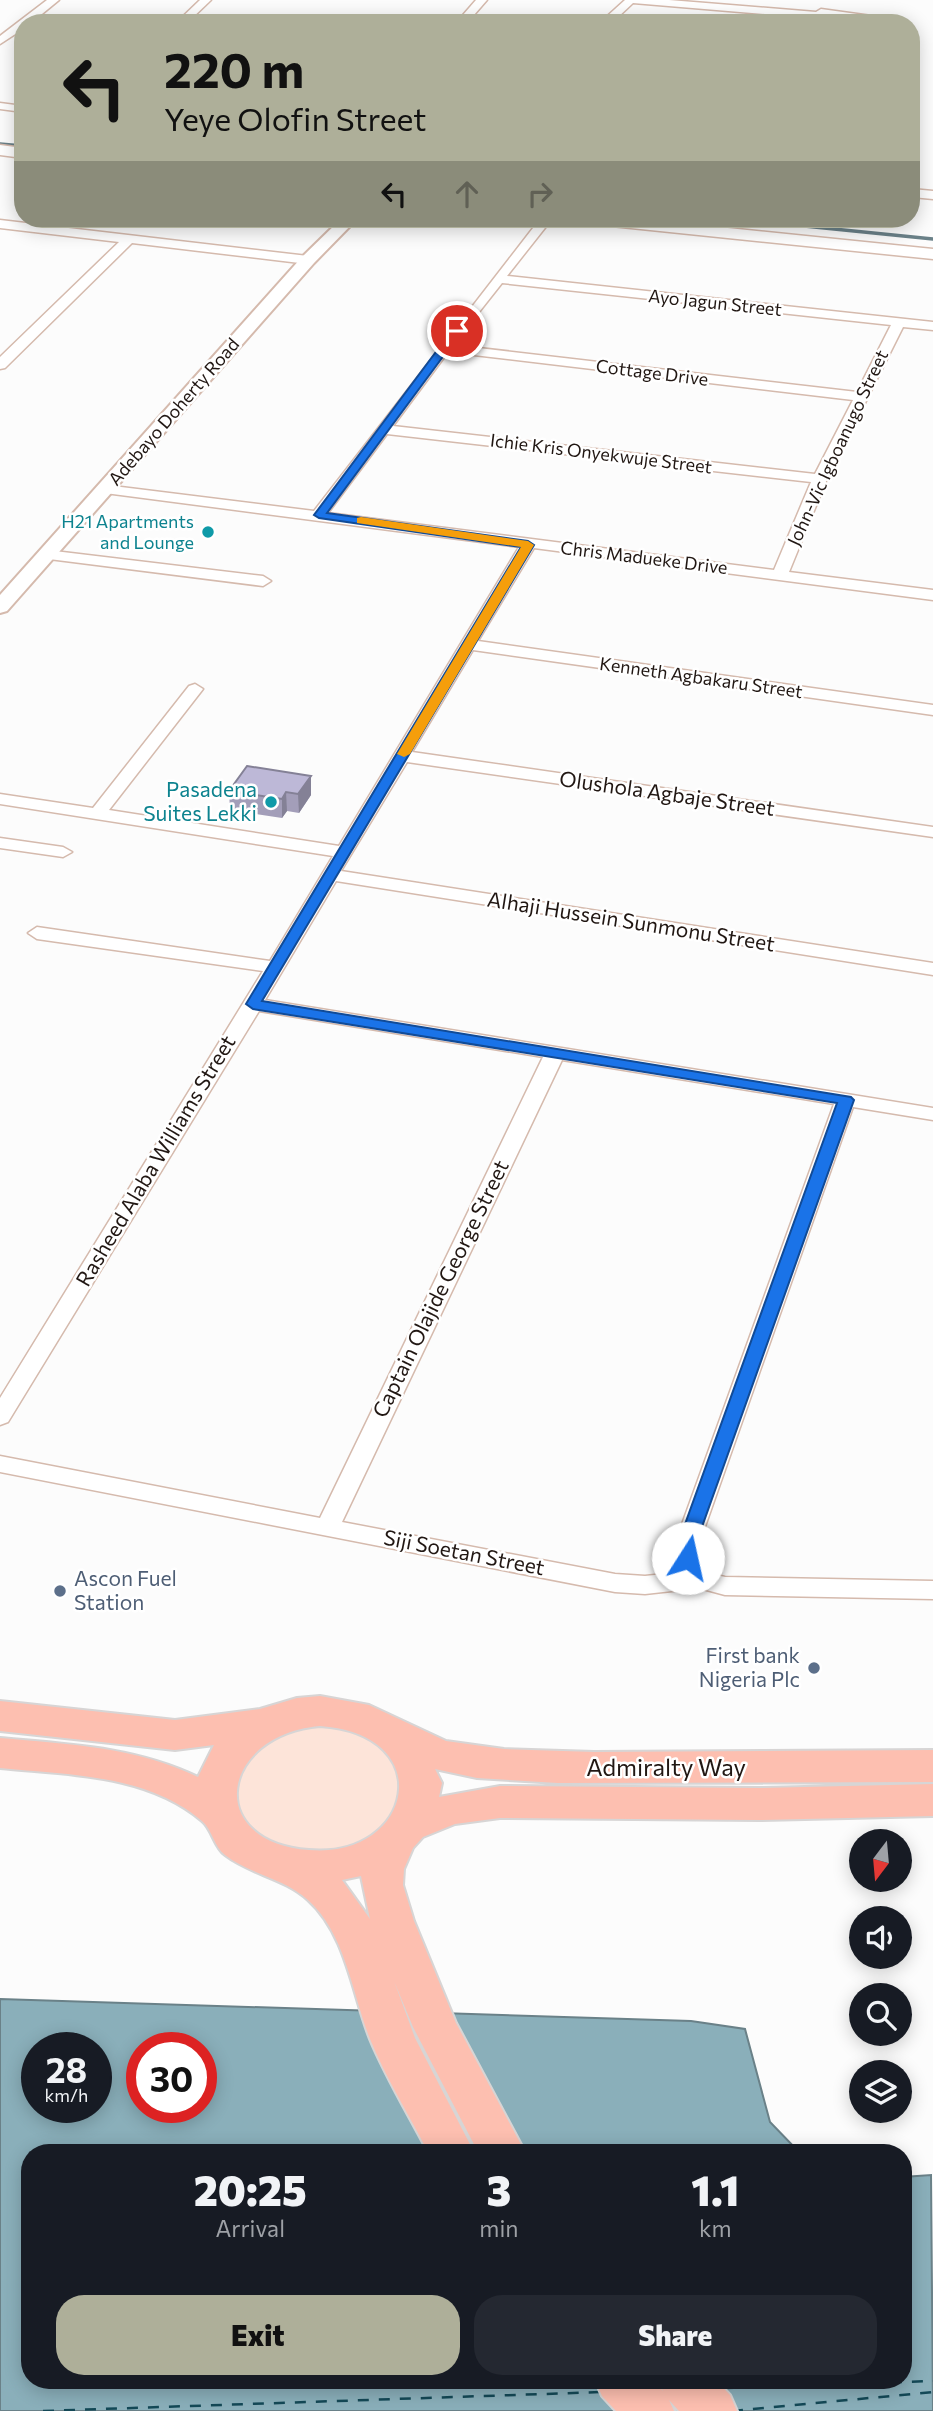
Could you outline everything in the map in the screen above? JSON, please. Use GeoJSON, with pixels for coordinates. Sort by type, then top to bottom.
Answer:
{"type":"FeatureCollection","features":[{"type":"Feature","properties":{"kind":"main road"},"geometry":{"type":"LineString","coordinates":[[680,228],[933,254]]}},
{"type":"Feature","properties":{"kind":"main road"},"geometry":{"type":"LineString","coordinates":[[746,228],[933,247]]}},
{"type":"Feature","properties":{"kind":"main road"},"geometry":{"type":"LineString","coordinates":[[0,1716],[175,1735],[207,1733],[267,1723],[295,1713],[325,1711],[354,1714],[381,1724],[402,1740],[416,1759],[422,1781],[421,1803],[383,1869],[374,1927],[393,2040],[447,2144]]}},
{"type":"Feature","properties":{"kind":"main road"},"geometry":{"type":"LineString","coordinates":[[267,1723],[242,1739],[224,1760],[216,1785],[218,1810],[228,1830],[244,1846],[267,1859],[293,1867],[320,1869],[348,1865],[374,1856],[403,1833]]}},
{"type":"Feature","properties":{"kind":"main road","name":"Admiralty Way"},"geometry":{"type":"LineString","coordinates":[[402,1740],[455,1759],[555,1768],[933,1766]]}},
{"type":"Feature","properties":{"kind":"main road"},"geometry":{"type":"LineString","coordinates":[[0,1753],[142,1770],[177,1783],[218,1810]]}},
{"type":"Feature","properties":{"kind":"main road","name":"Admiralty Way"},"geometry":{"type":"LineString","coordinates":[[403,1833],[451,1810],[500,1802],[758,1804],[933,1800]]}},
{"type":"Feature","properties":{"kind":"main road"},"geometry":{"type":"LineString","coordinates":[[293,1867],[374,1927],[435,2027],[498,2144]]}},
{"type":"Feature","properties":{"kind":"main road"},"geometry":{"type":"LineString","coordinates":[[629,2389],[649,2411]]}},
{"type":"Feature","properties":{"kind":"main road"},"geometry":{"type":"LineString","coordinates":[[691,2389],[712,2411]]}},
{"type":"Feature","properties":{"kind":"street"},"geometry":{"type":"LineString","coordinates":[[35,14],[54,0]]}},
{"type":"Feature","properties":{"kind":"street"},"geometry":{"type":"LineString","coordinates":[[190,14],[206,0]]}},
{"type":"Feature","properties":{"kind":"street"},"geometry":{"type":"LineString","coordinates":[[469,14],[482,0]]}},
{"type":"Feature","properties":{"kind":"street"},"geometry":{"type":"LineString","coordinates":[[616,14],[631,0],[800,14]]}},
{"type":"Feature","properties":{"kind":"street"},"geometry":{"type":"LineString","coordinates":[[676,0],[776,4],[864,14]]}},
{"type":"Feature","properties":{"kind":"street"},"geometry":{"type":"LineString","coordinates":[[0,41],[14,30]]}},
{"type":"Feature","properties":{"kind":"street"},"geometry":{"type":"LineString","coordinates":[[37,228],[308,260]]}},
{"type":"Feature","properties":{"kind":"street","name":"Adebayo Doherty Road"},"geometry":{"type":"LineString","coordinates":[[0,607],[308,260],[340,228]]}},
{"type":"Feature","properties":{"kind":"street"},"geometry":{"type":"LineString","coordinates":[[319,515],[382,429],[539,228]]}},
{"type":"Feature","properties":{"kind":"street"},"geometry":{"type":"LineString","coordinates":[[0,365],[130,238]]}},
{"type":"Feature","properties":{"kind":"street","name":"Ayo Jagun Street"},"geometry":{"type":"LineString","coordinates":[[497,279],[933,326]]}},
{"type":"Feature","properties":{"kind":"street","name":"John-Vic Igboanugo Street"},"geometry":{"type":"LineString","coordinates":[[780,574],[820,479],[899,322]]}},
{"type":"Feature","properties":{"kind":"street","name":"Cottage Drive"},"geometry":{"type":"LineString","coordinates":[[444,348],[861,397]]}},
{"type":"Feature","properties":{"kind":"street","name":"Ichie Kris Onyekwuje Street"},"geometry":{"type":"LineString","coordinates":[[382,429],[820,479]]}},
{"type":"Feature","properties":{"kind":"street","name":"Chris Madueke Drive"},"geometry":{"type":"LineString","coordinates":[[106,489],[933,595]]}},
{"type":"Feature","properties":{"kind":"street","name":"Rasheed Alaba Williams Street"},"geometry":{"type":"LineString","coordinates":[[0,1417],[253,1004],[528,545]]}},
{"type":"Feature","properties":{"kind":"street"},"geometry":{"type":"LineString","coordinates":[[46,555],[262,581]]}},
{"type":"Feature","properties":{"kind":"street","name":"Kenneth Agbakaru Street"},"geometry":{"type":"LineString","coordinates":[[470,645],[933,710]]}},
{"type":"Feature","properties":{"kind":"street"},"geometry":{"type":"LineString","coordinates":[[97,814],[195,689]]}},
{"type":"Feature","properties":{"kind":"street","name":"Olushola Agbaje Street"},"geometry":{"type":"LineString","coordinates":[[402,756],[933,832]]}},
{"type":"Feature","properties":{"kind":"street"},"geometry":{"type":"LineString","coordinates":[[0,799],[344,852]]}},
{"type":"Feature","properties":{"kind":"street"},"geometry":{"type":"LineString","coordinates":[[0,843],[63,852]]}},
{"type":"Feature","properties":{"kind":"street","name":"Alhaji Hussein Sunmonu Street"},"geometry":{"type":"LineString","coordinates":[[330,875],[933,969]]}},
{"type":"Feature","properties":{"kind":"street"},"geometry":{"type":"LineString","coordinates":[[37,933],[275,967]]}},
{"type":"Feature","properties":{"kind":"street"},"geometry":{"type":"LineString","coordinates":[[253,1004],[933,1114]]}},
{"type":"Feature","properties":{"kind":"street","name":"Captain Olajide George Street"},"geometry":{"type":"LineString","coordinates":[[328,1526],[555,1053]]}},
{"type":"Feature","properties":{"kind":"street"},"geometry":{"type":"LineString","coordinates":[[699,1579],[688,1558],[689,1538],[846,1100]]}},
{"type":"Feature","properties":{"kind":"street","name":"Siji Soetan Street"},"geometry":{"type":"LineString","coordinates":[[0,1464],[615,1583],[645,1585],[699,1579],[725,1586],[933,1590]]}},
{"type":"Feature","properties":{"kind":"shaded area"},"geometry":{"type":"Polygon","coordinates":[[[313,1724],[353,1728],[385,1745],[406,1787],[384,1831],[350,1850],[295,1853],[251,1831],[238,1814],[236,1774],[265,1739],[313,1724]]]}},
{"type":"Feature","properties":{"kind":"water"},"geometry":{"type":"Polygon","coordinates":[[[0,1999],[691,2021],[745,2029],[770,2122],[791,2144],[21,2144],[21,2389],[912,2389],[912,2176],[931,2175],[933,2411],[0,2411],[0,1999]]]}},
{"type":"Feature","properties":{"kind":"building"},"geometry":{"type":"Polygon","coordinates":[[[247,766],[311,776],[298,794],[286,792],[282,799],[229,791],[247,766]]]}},
{"type":"Feature","properties":{"kind":"waterway"},"geometry":{"type":"LineString","coordinates":[[0,144],[14,145]]}},
{"type":"Feature","properties":{"kind":"waterway"},"geometry":{"type":"LineString","coordinates":[[824,228],[933,239]]}},
{"type":"Feature","properties":{"kind":"ferry route"},"geometry":{"type":"LineString","coordinates":[[912,2382],[933,2381]]}},
{"type":"Feature","properties":{"kind":"ferry route"},"geometry":{"type":"LineString","coordinates":[[43,2411],[602,2392]]}},
{"type":"Feature","properties":{"kind":"ferry route"},"geometry":{"type":"LineString","coordinates":[[732,2411],[933,2392]]}},
{"type":"Feature","properties":{"kind":"slow traffic"},"geometry":{"type":"LineString","coordinates":[[361,521],[528,545],[404,754]]}},
{"type":"Feature","properties":{"kind":"place","name":"H21 Apartments and Lounge"},"geometry":{"type":"Point","coordinates":[208,532]}},
{"type":"Feature","properties":{"kind":"place","name":"Pasadena Suites Lekki"},"geometry":{"type":"Point","coordinates":[271,802]}},
{"type":"Feature","properties":{"kind":"place","name":"Ascon Fuel Station"},"geometry":{"type":"Point","coordinates":[60,1591]}},
{"type":"Feature","properties":{"kind":"place","name":"First bank Nigeria Plc"},"geometry":{"type":"Point","coordinates":[814,1668]}},
{"type":"Feature","properties":{"kind":"route"},"geometry":{"type":"LineString","coordinates":[[457,331],[319,515],[528,545],[253,1004],[846,1100],[689,1538],[688,1558]]}}]}
